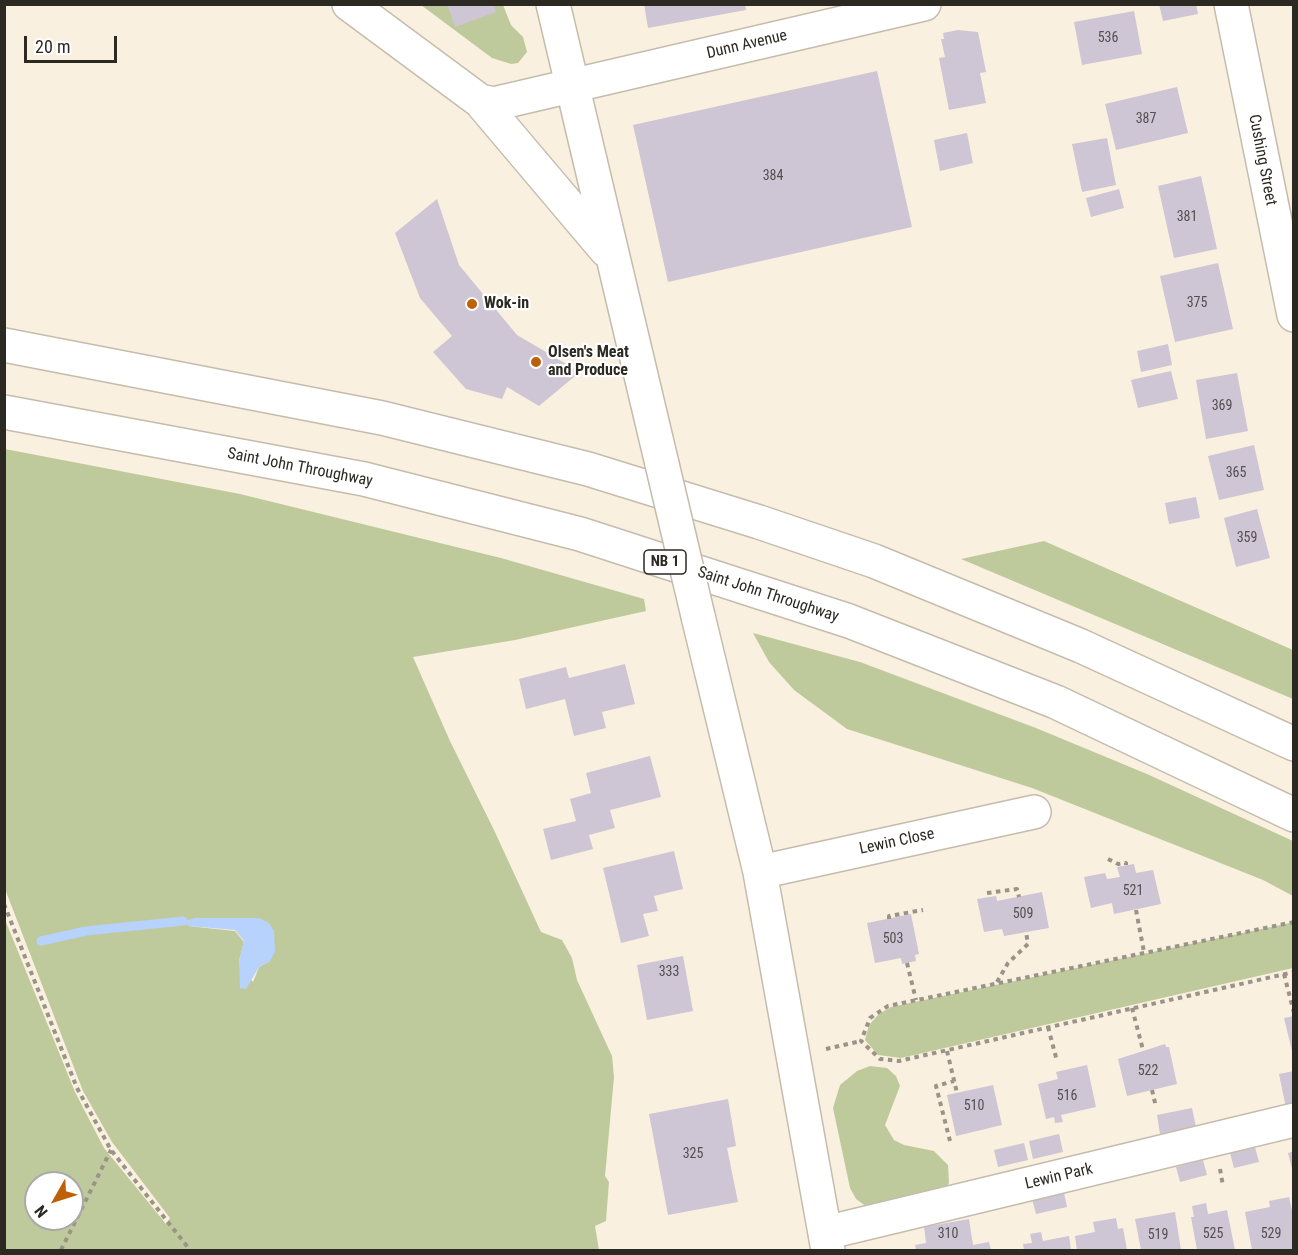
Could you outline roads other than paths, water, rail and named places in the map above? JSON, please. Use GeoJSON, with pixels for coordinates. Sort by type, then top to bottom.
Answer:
{"type":"FeatureCollection","features":[{"type":"Feature","properties":{"kind":"main road"},"geometry":{"type":"LineString","coordinates":[[349,4],[480,101],[611,256]]}},
{"type":"Feature","properties":{"kind":"main road","name":"Dunn Avenue"},"geometry":{"type":"LineString","coordinates":[[480,101],[494,104],[924,4]]}},
{"type":"Feature","properties":{"kind":"main road","name":"Cushing Street"},"geometry":{"type":"LineString","coordinates":[[1231,4],[1293,315]]}},
{"type":"Feature","properties":{"kind":"main road"},"geometry":{"type":"LineString","coordinates":[[555,6],[571,86],[611,256],[760,872],[826,1242]]}},
{"type":"Feature","properties":{"kind":"main road"},"geometry":{"type":"LineString","coordinates":[[4,345],[382,418],[588,469],[747,518],[874,561],[1082,646],[1293,744]]}},
{"type":"Feature","properties":{"kind":"main road","name":"Saint John Throughway"},"geometry":{"type":"LineString","coordinates":[[4,412],[364,479],[580,534],[849,621],[1056,702],[1293,815]]}},
{"type":"Feature","properties":{"kind":"main road","name":"Lewin Close"},"geometry":{"type":"LineString","coordinates":[[760,872],[1034,812]]}},
{"type":"Feature","properties":{"kind":"main road","name":"Lewin Park"},"geometry":{"type":"LineString","coordinates":[[826,1242],[1293,1120]]}},
{"type":"Feature","properties":{"kind":"water"},"geometry":{"type":"Polygon","coordinates":[[[196,918],[259,918],[269,923],[274,931],[275,952],[270,961],[259,967],[246,989],[240,988],[239,961],[244,941],[235,930],[188,926],[183,921],[196,918]]]}},
{"type":"Feature","properties":{"kind":"waterway"},"geometry":{"type":"LineString","coordinates":[[41,941],[86,931],[183,921]]}},
{"type":"Feature","properties":{"kind":"place","name":"Wok-in"},"geometry":{"type":"Point","coordinates":[472,304]}},
{"type":"Feature","properties":{"kind":"place","name":"Olsen's Meat and Produce"},"geometry":{"type":"Point","coordinates":[536,362]}}]}
